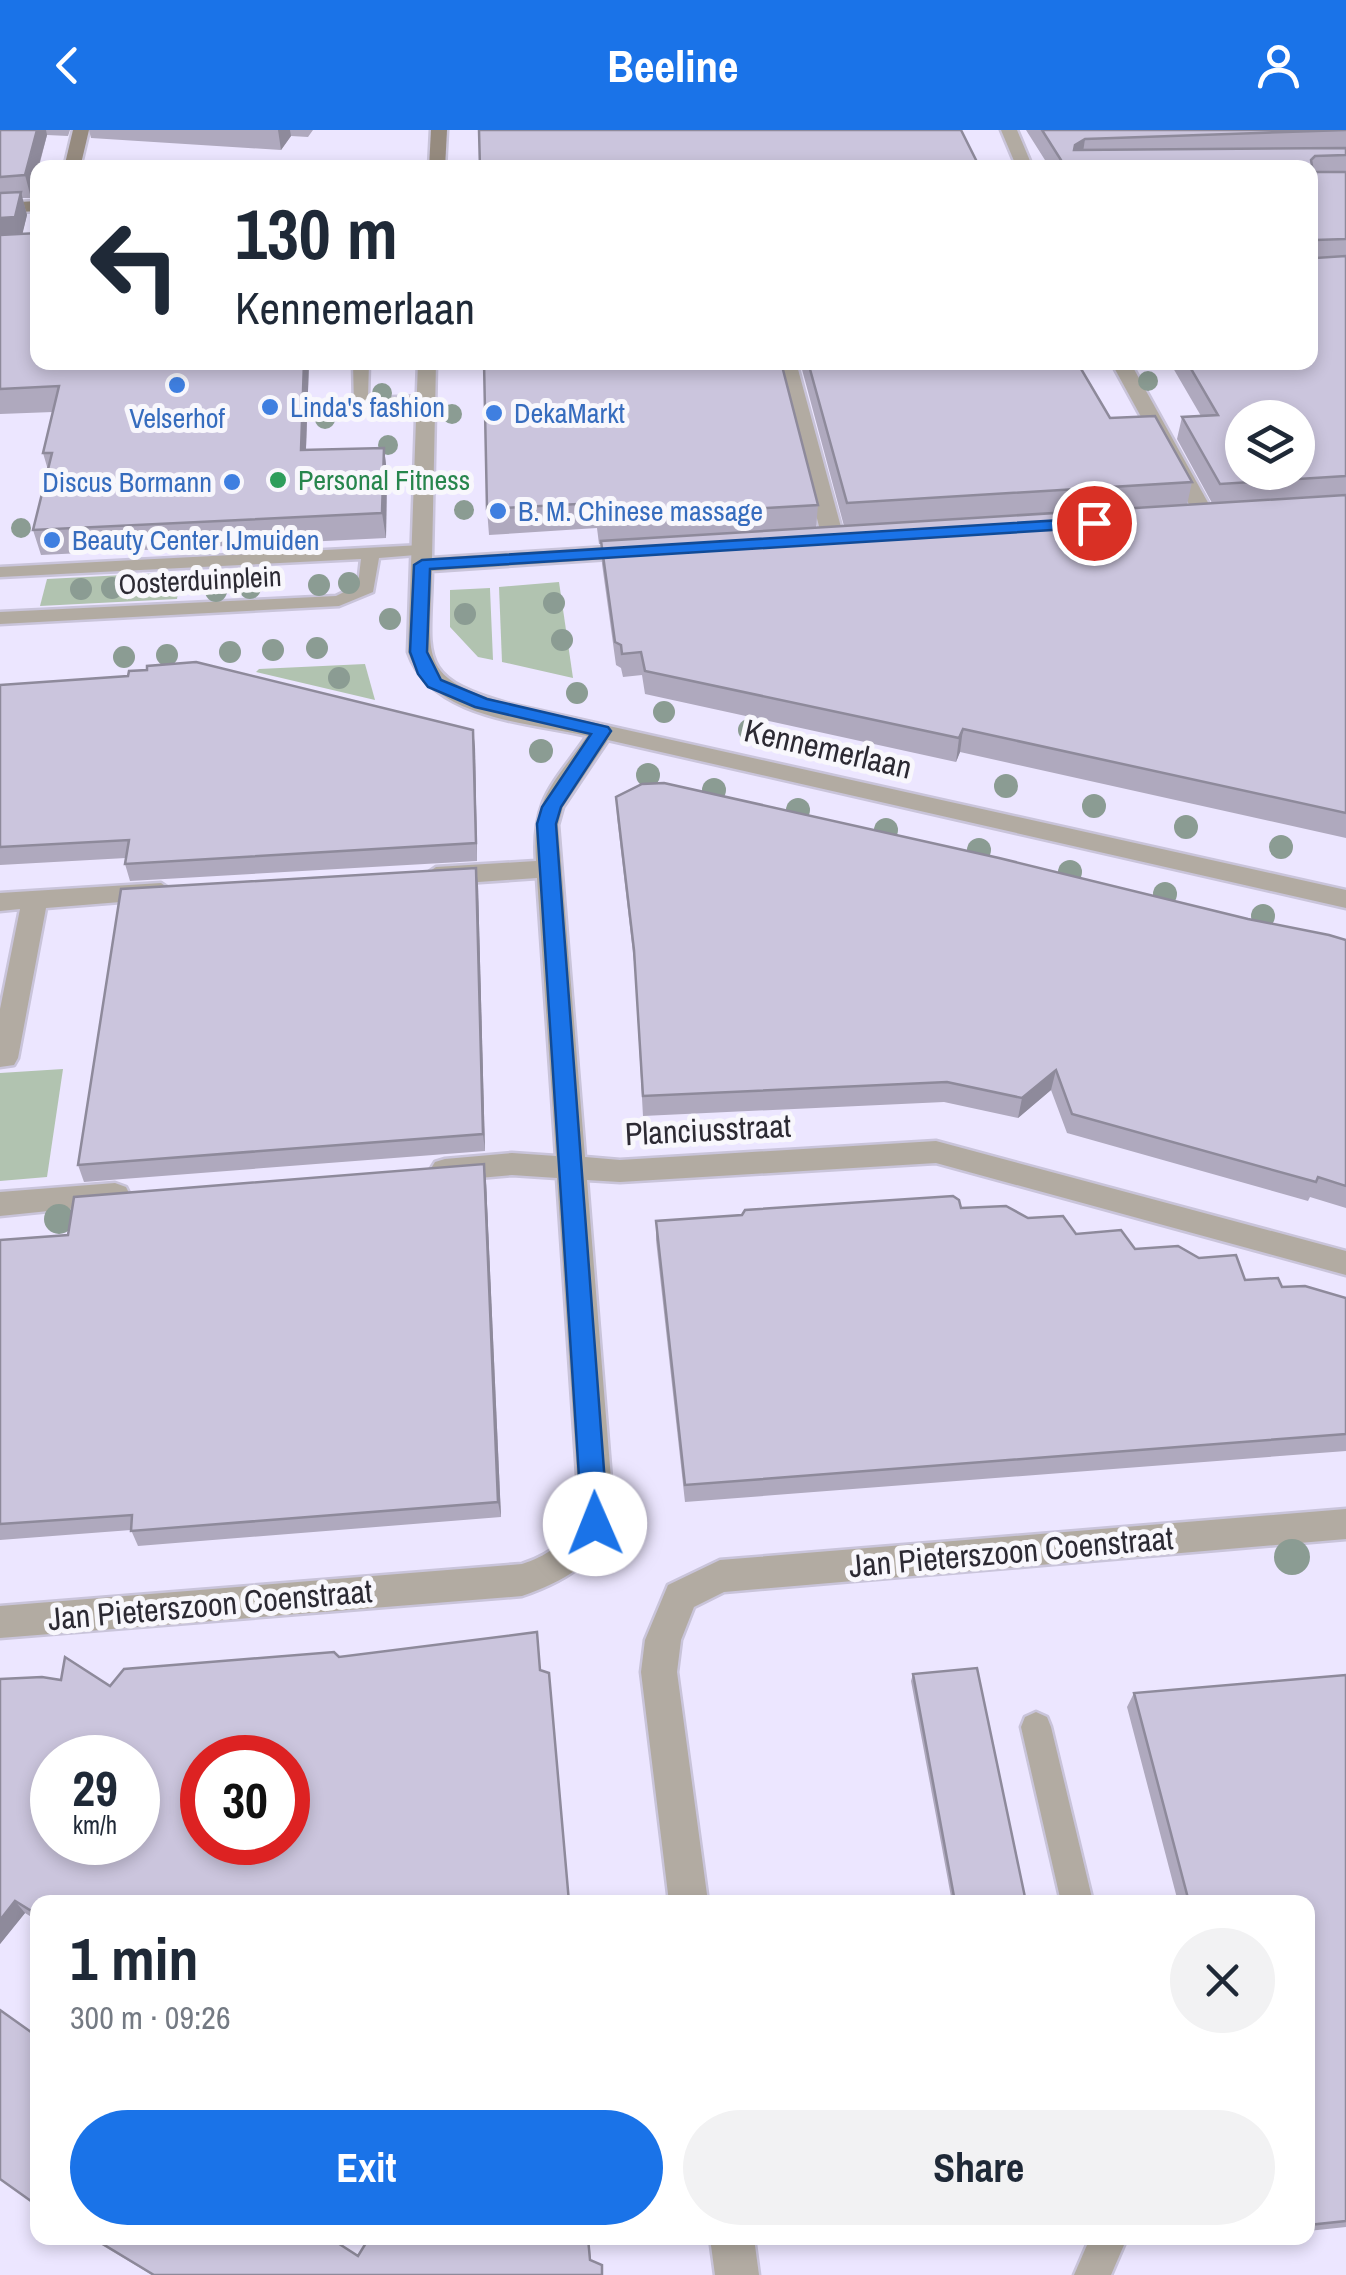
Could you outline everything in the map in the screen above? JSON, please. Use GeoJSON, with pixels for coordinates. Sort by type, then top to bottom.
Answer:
{"type":"FeatureCollection","features":[{"type":"Feature","properties":{"kind":"street"},"geometry":{"type":"LineString","coordinates":[[74,160],[82,130]]}},
{"type":"Feature","properties":{"kind":"street"},"geometry":{"type":"LineString","coordinates":[[437,160],[439,130]]}},
{"type":"Feature","properties":{"kind":"street"},"geometry":{"type":"LineString","coordinates":[[1009,130],[1022,160]]}},
{"type":"Feature","properties":{"kind":"street"},"geometry":{"type":"LineString","coordinates":[[0,208],[30,206]]}},
{"type":"Feature","properties":{"kind":"street","name":"Kennemerlaan"},"geometry":{"type":"LineString","coordinates":[[427,370],[419,652],[434,684],[473,701],[1346,899]]}},
{"type":"Feature","properties":{"kind":"street"},"geometry":{"type":"LineString","coordinates":[[788,370],[834,538]]}},
{"type":"Feature","properties":{"kind":"street"},"geometry":{"type":"LineString","coordinates":[[1124,370],[1205,517]]}},
{"type":"Feature","properties":{"kind":"street"},"geometry":{"type":"LineString","coordinates":[[422,558],[661,550]]}},
{"type":"Feature","properties":{"kind":"street"},"geometry":{"type":"LineString","coordinates":[[572,1169],[546,824],[551,807],[602,731]]}},
{"type":"Feature","properties":{"kind":"street"},"geometry":{"type":"LineString","coordinates":[[414,877],[548,869]]}},
{"type":"Feature","properties":{"kind":"street"},"geometry":{"type":"LineString","coordinates":[[0,902],[185,891]]}},
{"type":"Feature","properties":{"kind":"street"},"geometry":{"type":"LineString","coordinates":[[4,1058],[35,900]]}},
{"type":"Feature","properties":{"kind":"street","name":"Planciusstraat"},"geometry":{"type":"LineString","coordinates":[[414,1172],[512,1164],[620,1172],[936,1152],[1346,1263]]}},
{"type":"Feature","properties":{"kind":"street","name":"Jan Pieterszoon Coenstraat"},"geometry":{"type":"LineString","coordinates":[[0,1622],[522,1580],[551,1571],[587,1541],[595,1524],[572,1169]]}},
{"type":"Feature","properties":{"kind":"street"},"geometry":{"type":"LineString","coordinates":[[0,1204],[138,1194]]}},
{"type":"Feature","properties":{"kind":"street","name":"Jan Pieterszoon Coenstraat"},"geometry":{"type":"LineString","coordinates":[[687,1895],[658,1672],[663,1640],[680,1596],[720,1576],[1346,1524]]}},
{"type":"Feature","properties":{"kind":"street"},"geometry":{"type":"LineString","coordinates":[[733,2245],[737,2275]]}},
{"type":"Feature","properties":{"kind":"lane"},"geometry":{"type":"LineString","coordinates":[[361,370],[360,403],[428,400]]}},
{"type":"Feature","properties":{"kind":"lane","name":"Oosterduinplein"},"geometry":{"type":"LineString","coordinates":[[0,572],[370,554],[422,558]]}},
{"type":"Feature","properties":{"kind":"lane","name":"Oosterduinplein"},"geometry":{"type":"LineString","coordinates":[[0,618],[338,601],[367,588],[370,554]]}},
{"type":"Feature","properties":{"kind":"lane"},"geometry":{"type":"LineString","coordinates":[[1036,1727],[1075,1895]]}},
{"type":"Feature","properties":{"kind":"lane"},"geometry":{"type":"LineString","coordinates":[[1092,2275],[1106,2245]]}},
{"type":"Feature","properties":{"kind":"green space"},"geometry":{"type":"Polygon","coordinates":[[[181,572],[177,599],[40,606],[47,579],[181,572]]]}},
{"type":"Feature","properties":{"kind":"green space"},"geometry":{"type":"Polygon","coordinates":[[[559,582],[573,678],[502,662],[499,587],[559,582]]]}},
{"type":"Feature","properties":{"kind":"green space"},"geometry":{"type":"Polygon","coordinates":[[[490,588],[493,660],[478,657],[450,627],[450,590],[490,588]]]}},
{"type":"Feature","properties":{"kind":"green space"},"geometry":{"type":"Polygon","coordinates":[[[365,664],[375,700],[256,672],[259,669],[365,664]]]}},
{"type":"Feature","properties":{"kind":"green space"},"geometry":{"type":"Polygon","coordinates":[[[63,1069],[47,1177],[0,1181],[0,1073],[63,1069]]]}},
{"type":"Feature","properties":{"kind":"building"},"geometry":{"type":"Polygon","coordinates":[[[0,130],[37,130],[25,175],[0,177],[0,130]]]}},
{"type":"Feature","properties":{"kind":"building"},"geometry":{"type":"Polygon","coordinates":[[[479,130],[961,130],[976,160],[480,160],[479,130]]]}},
{"type":"Feature","properties":{"kind":"building"},"geometry":{"type":"Polygon","coordinates":[[[1042,130],[1346,130],[1085,139],[1074,150],[1346,148],[1346,155],[1315,156],[1311,160],[1061,160],[1042,130]]]}},
{"type":"Feature","properties":{"kind":"building"},"geometry":{"type":"Polygon","coordinates":[[[1318,172],[1346,172],[1346,239],[1318,240],[1318,172]]]}},
{"type":"Feature","properties":{"kind":"building"},"geometry":{"type":"Polygon","coordinates":[[[21,192],[15,217],[0,218],[0,193],[21,192]]]}},
{"type":"Feature","properties":{"kind":"building"},"geometry":{"type":"Polygon","coordinates":[[[30,233],[30,370],[304,370],[301,450],[384,448],[382,513],[33,530],[52,453],[43,453],[59,386],[0,389],[0,235],[30,233]]]}},
{"type":"Feature","properties":{"kind":"building"},"geometry":{"type":"Polygon","coordinates":[[[1346,256],[1346,476],[1315,478],[1315,400],[1225,400],[1225,484],[1220,484],[1182,417],[1218,415],[1192,370],[1318,370],[1318,258],[1346,256]]]}},
{"type":"Feature","properties":{"kind":"building"},"geometry":{"type":"Polygon","coordinates":[[[484,370],[783,370],[818,505],[598,518],[596,503],[487,509],[484,370]]]}},
{"type":"Feature","properties":{"kind":"building"},"geometry":{"type":"Polygon","coordinates":[[[810,370],[1082,370],[1110,418],[1155,416],[1192,482],[847,503],[810,370]]]}},
{"type":"Feature","properties":{"kind":"building"},"geometry":{"type":"Polygon","coordinates":[[[1346,495],[1346,813],[963,729],[959,738],[645,671],[641,652],[622,654],[621,645],[615,642],[601,541],[1346,495]]]}},
{"type":"Feature","properties":{"kind":"building"},"geometry":{"type":"Polygon","coordinates":[[[196,662],[473,730],[476,843],[125,864],[129,840],[0,847],[0,685],[128,676],[129,671],[147,670],[147,666],[196,662]]]}},
{"type":"Feature","properties":{"kind":"building"},"geometry":{"type":"Polygon","coordinates":[[[664,783],[1346,940],[1346,1186],[1318,1177],[1316,1182],[1072,1114],[1056,1070],[1022,1098],[947,1082],[643,1096],[634,950],[616,797],[642,784],[664,783]]]}},
{"type":"Feature","properties":{"kind":"building"},"geometry":{"type":"Polygon","coordinates":[[[476,868],[483,1134],[78,1165],[121,889],[476,868]]]}},
{"type":"Feature","properties":{"kind":"building"},"geometry":{"type":"Polygon","coordinates":[[[484,1164],[498,1502],[131,1531],[132,1515],[0,1524],[0,1240],[68,1235],[74,1197],[484,1164]]]}},
{"type":"Feature","properties":{"kind":"building"},"geometry":{"type":"Polygon","coordinates":[[[953,1196],[961,1208],[1006,1206],[1028,1218],[1063,1216],[1076,1234],[1121,1230],[1135,1249],[1178,1246],[1199,1258],[1236,1255],[1245,1280],[1278,1278],[1282,1287],[1305,1286],[1346,1298],[1346,1434],[685,1485],[656,1221],[742,1215],[745,1210],[953,1196]]]}},
{"type":"Feature","properties":{"kind":"building"},"geometry":{"type":"Polygon","coordinates":[[[537,1632],[540,1670],[549,1673],[568,1895],[30,1895],[30,1910],[15,1901],[0,1920],[0,1679],[61,1680],[65,1657],[110,1686],[124,1669],[334,1652],[339,1657],[537,1632]]]}},
{"type":"Feature","properties":{"kind":"building"},"geometry":{"type":"Polygon","coordinates":[[[977,1668],[1025,1895],[954,1895],[913,1674],[977,1668]]]}},
{"type":"Feature","properties":{"kind":"building"},"geometry":{"type":"Polygon","coordinates":[[[1346,1675],[1346,2221],[1315,2224],[1315,1895],[1187,1895],[1134,1693],[1346,1675]]]}},
{"type":"Feature","properties":{"kind":"building"},"geometry":{"type":"Polygon","coordinates":[[[0,2010],[30,2031],[30,2200],[0,2179],[0,2010]]]}},
{"type":"Feature","properties":{"kind":"building"},"geometry":{"type":"Polygon","coordinates":[[[105,2245],[341,2245],[358,2256],[365,2245],[589,2245],[590,2260],[602,2265],[602,2275],[154,2275],[105,2245]]]}},
{"type":"Feature","properties":{"kind":"place","name":"Velserhof"},"geometry":{"type":"Point","coordinates":[177,385]}},
{"type":"Feature","properties":{"kind":"place","name":"Linda's fashion"},"geometry":{"type":"Point","coordinates":[270,407]}},
{"type":"Feature","properties":{"kind":"place","name":"DekaMarkt"},"geometry":{"type":"Point","coordinates":[494,413]}},
{"type":"Feature","properties":{"kind":"place","name":"Personal Fitness"},"geometry":{"type":"Point","coordinates":[278,480]}},
{"type":"Feature","properties":{"kind":"place","name":"Discus Bormann"},"geometry":{"type":"Point","coordinates":[232,482]}},
{"type":"Feature","properties":{"kind":"place","name":"B. M. Chinese massage"},"geometry":{"type":"Point","coordinates":[498,511]}},
{"type":"Feature","properties":{"kind":"place","name":"Beauty Center IJmuiden"},"geometry":{"type":"Point","coordinates":[52,540]}},
{"type":"Feature","properties":{"kind":"route"},"geometry":{"type":"LineString","coordinates":[[595,1524],[546,824],[551,807],[602,731],[506,710],[457,696],[434,684],[419,652],[422,565],[1094,523]]}}]}
